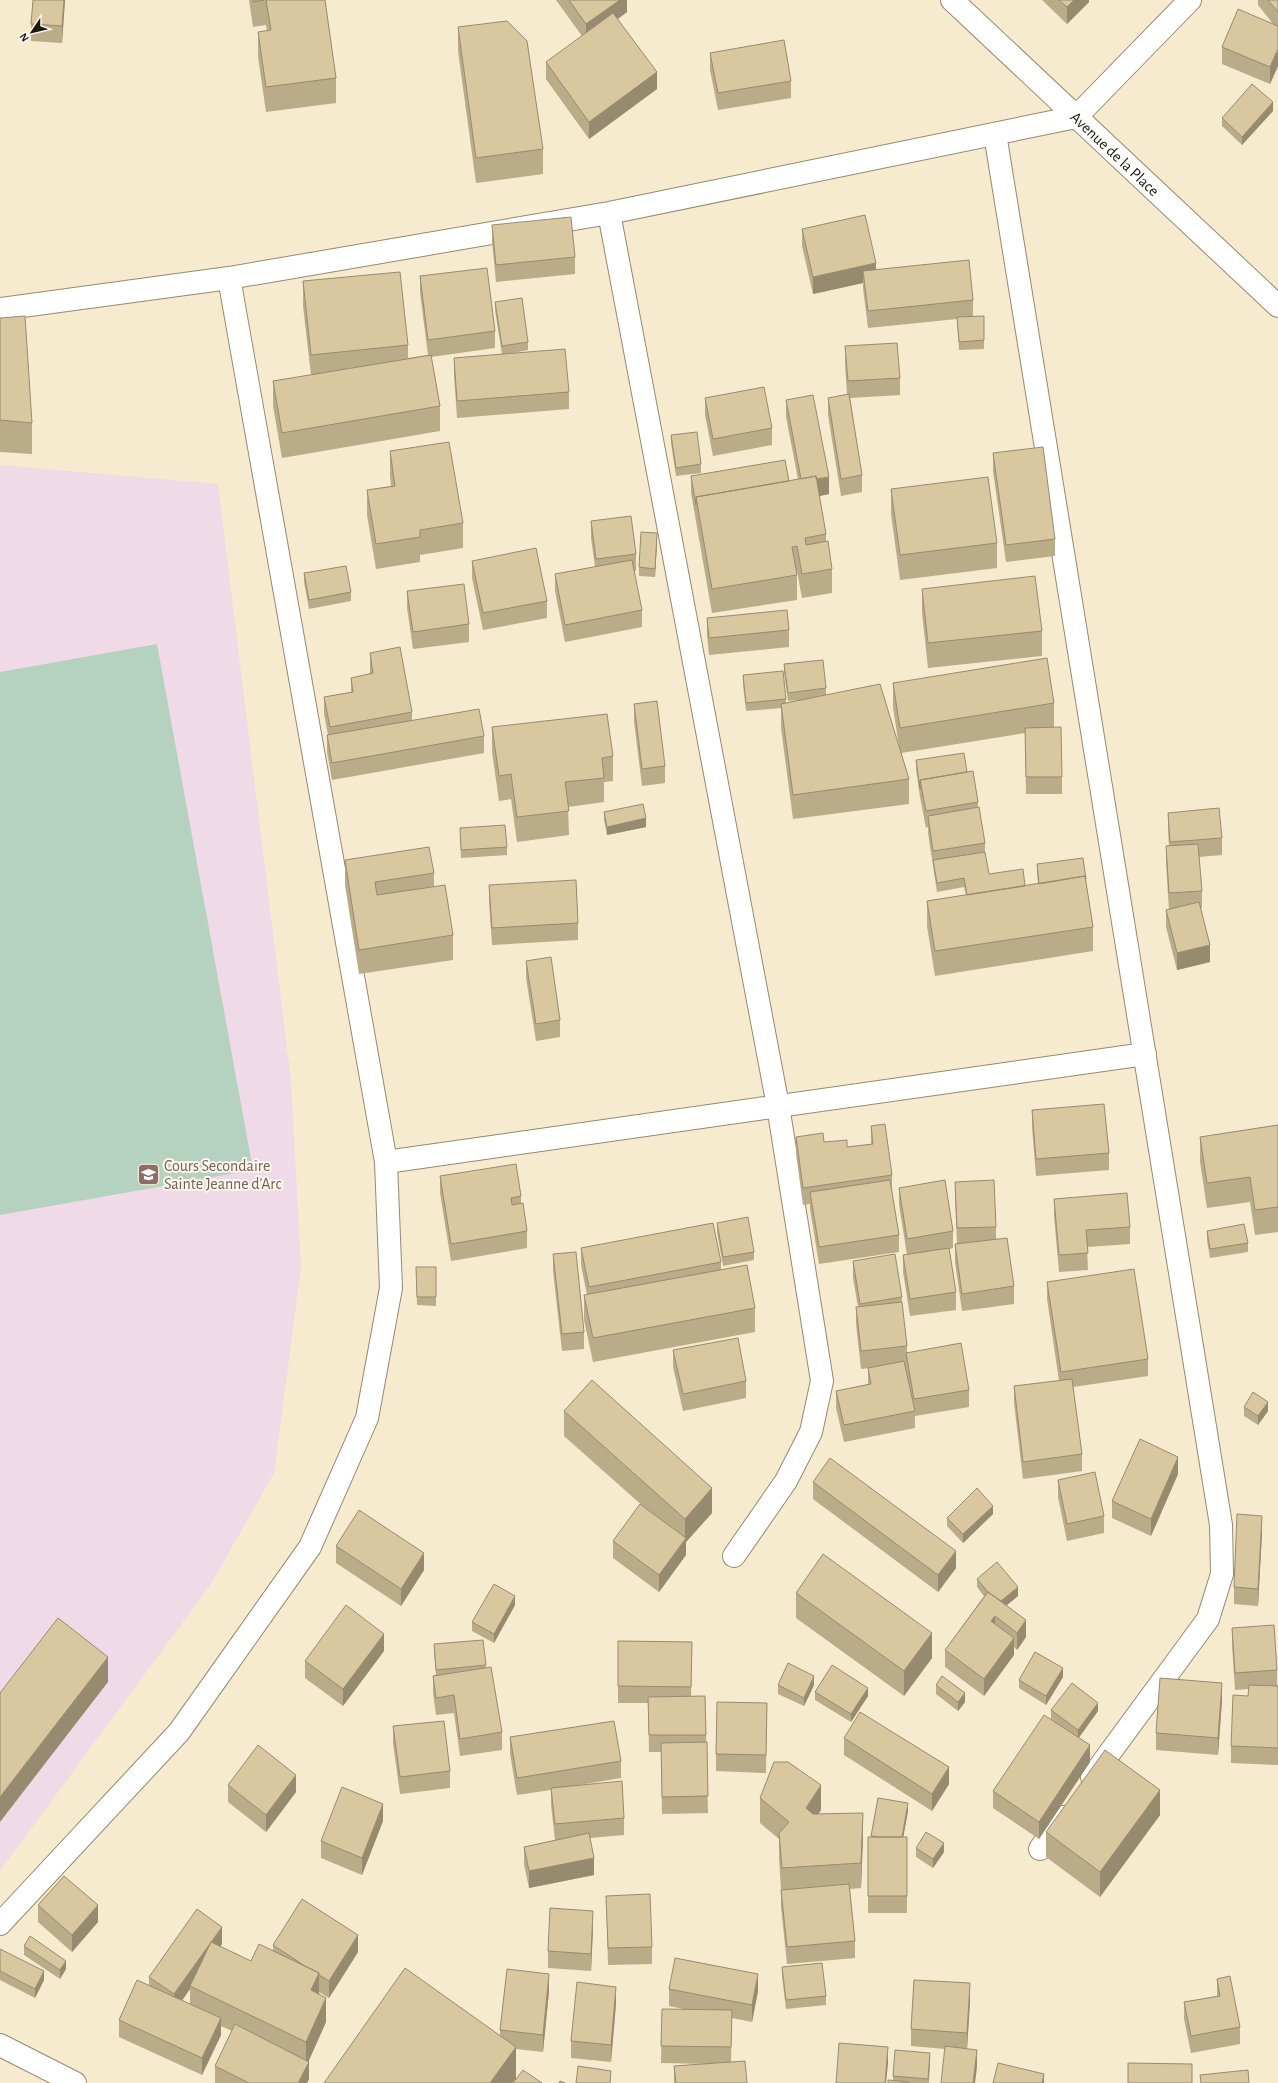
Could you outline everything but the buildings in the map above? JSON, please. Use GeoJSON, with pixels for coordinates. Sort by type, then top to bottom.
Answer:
{"type":"FeatureCollection","features":[{"type":"Feature","properties":{"kind":"street","name":"Avenue de la Place"},"geometry":{"type":"LineString","coordinates":[[952,0],[1278,306]]}},
{"type":"Feature","properties":{"kind":"street"},"geometry":{"type":"LineString","coordinates":[[0,309],[229,278],[609,213],[1076,117],[1190,0]]}},
{"type":"Feature","properties":{"kind":"street"},"geometry":{"type":"LineString","coordinates":[[996,134],[1221,1525],[1222,1574],[1208,1619],[1040,1849]]}},
{"type":"Feature","properties":{"kind":"street"},"geometry":{"type":"LineString","coordinates":[[609,213],[778,1106],[822,1381],[811,1432],[790,1474],[734,1556]]}},
{"type":"Feature","properties":{"kind":"street"},"geometry":{"type":"LineString","coordinates":[[0,1924],[179,1732],[310,1547],[367,1418],[391,1288],[386,1162],[229,278]]}},
{"type":"Feature","properties":{"kind":"street"},"geometry":{"type":"LineString","coordinates":[[386,1162],[1145,1054]]}},
{"type":"Feature","properties":{"kind":"street"},"geometry":{"type":"LineString","coordinates":[[0,2045],[75,2083]]}},
{"type":"Feature","properties":{"kind":"shaded area","name":"Cours Secondaire Sainte Jeanne d'Arc"},"geometry":{"type":"Polygon","coordinates":[[[0,465],[218,484],[291,1081],[301,1267],[274,1473],[211,1584],[0,1871],[0,465]]]}},
{"type":"Feature","properties":{"kind":"green space"},"geometry":{"type":"Polygon","coordinates":[[[157,644],[253,1170],[0,1215],[0,672],[157,644]]]}},
{"type":"Feature","properties":{"kind":"place","name":"Cours Secondaire Sainte Jeanne d'Arc"},"geometry":{"type":"Point","coordinates":[148,1174]}}]}
